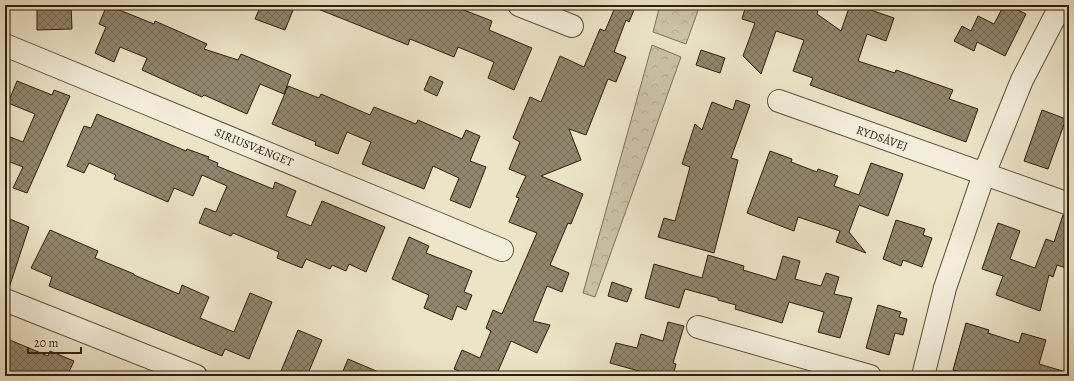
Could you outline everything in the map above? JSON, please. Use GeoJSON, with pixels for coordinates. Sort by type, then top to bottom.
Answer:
{"type":"FeatureCollection","features":[{"type":"Feature","properties":{"kind":"street"},"geometry":{"type":"LineString","coordinates":[[519,5],[572,26]]}},
{"type":"Feature","properties":{"kind":"street"},"geometry":{"type":"LineString","coordinates":[[923,376],[945,288],[984,174],[1022,80],[1061,5]]}},
{"type":"Feature","properties":{"kind":"street","name":"SIRIUSVÆNGET"},"geometry":{"type":"LineString","coordinates":[[5,45],[502,250]]}},
{"type":"Feature","properties":{"kind":"street","name":"RYDSÅVEJ"},"geometry":{"type":"LineString","coordinates":[[779,101],[1069,204]]}},
{"type":"Feature","properties":{"kind":"street"},"geometry":{"type":"LineString","coordinates":[[5,300],[196,376]]}},
{"type":"Feature","properties":{"kind":"street"},"geometry":{"type":"LineString","coordinates":[[698,327],[870,376]]}},
{"type":"Feature","properties":{"kind":"green space"},"geometry":{"type":"Polygon","coordinates":[[[660,5],[700,5],[686,44],[653,32],[660,5]]]}},
{"type":"Feature","properties":{"kind":"green space"},"geometry":{"type":"Polygon","coordinates":[[[652,45],[681,57],[595,297],[583,293],[652,45]]]}},
{"type":"Feature","properties":{"kind":"building"},"geometry":{"type":"Polygon","coordinates":[[[37,5],[71,5],[72,29],[37,30],[37,5]]]}},
{"type":"Feature","properties":{"kind":"building"},"geometry":{"type":"Polygon","coordinates":[[[107,5],[154,24],[155,21],[207,44],[204,49],[238,60],[241,54],[291,75],[284,94],[260,84],[247,114],[204,95],[202,97],[142,70],[147,58],[120,47],[114,62],[95,53],[106,27],[99,24],[107,5]]]}},
{"type":"Feature","properties":{"kind":"building"},"geometry":{"type":"Polygon","coordinates":[[[261,5],[295,5],[285,30],[255,19],[261,5]]]}},
{"type":"Feature","properties":{"kind":"building"},"geometry":{"type":"Polygon","coordinates":[[[308,5],[451,5],[492,21],[489,30],[532,48],[514,90],[488,78],[494,62],[458,47],[454,57],[410,39],[408,45],[308,5]]]}},
{"type":"Feature","properties":{"kind":"building"},"geometry":{"type":"Polygon","coordinates":[[[616,5],[636,5],[629,22],[626,20],[614,52],[626,57],[616,82],[608,79],[586,135],[569,129],[581,160],[541,176],[583,194],[571,224],[568,223],[550,265],[569,273],[562,292],[547,286],[533,321],[550,325],[537,353],[511,341],[496,376],[471,376],[454,369],[462,350],[480,358],[491,331],[486,328],[493,310],[502,314],[537,233],[509,222],[519,198],[516,197],[526,176],[509,169],[520,142],[513,138],[530,97],[541,102],[560,56],[584,67],[600,29],[605,31],[616,5]]]}},
{"type":"Feature","properties":{"kind":"building"},"geometry":{"type":"Polygon","coordinates":[[[746,5],[781,5],[795,10],[796,5],[819,5],[817,14],[841,31],[850,5],[856,5],[894,18],[886,41],[867,34],[858,61],[895,73],[896,70],[953,90],[949,99],[978,109],[966,142],[810,85],[813,78],[793,71],[804,40],[776,31],[761,74],[743,56],[755,23],[742,19],[746,5]]]}},
{"type":"Feature","properties":{"kind":"building"},"geometry":{"type":"Polygon","coordinates":[[[1004,5],[1008,5],[1026,14],[1005,56],[977,42],[974,51],[954,41],[962,26],[971,31],[978,16],[994,24],[1004,5]]]}},
{"type":"Feature","properties":{"kind":"building"},"geometry":{"type":"Polygon","coordinates":[[[701,50],[725,58],[720,73],[696,65],[701,50]]]}},
{"type":"Feature","properties":{"kind":"building"},"geometry":{"type":"Polygon","coordinates":[[[430,76],[443,82],[437,96],[424,90],[430,76]]]}},
{"type":"Feature","properties":{"kind":"building"},"geometry":{"type":"Polygon","coordinates":[[[17,81],[52,95],[54,90],[70,96],[27,193],[13,188],[23,167],[5,160],[5,135],[23,142],[35,114],[8,103],[17,81]]]}},
{"type":"Feature","properties":{"kind":"building"},"geometry":{"type":"Polygon","coordinates":[[[288,86],[319,98],[321,94],[370,115],[374,107],[416,124],[418,120],[462,139],[466,130],[480,136],[470,161],[486,167],[470,208],[450,200],[459,178],[433,166],[424,189],[362,164],[371,142],[347,132],[338,154],[315,145],[316,142],[272,124],[288,86]]]}},
{"type":"Feature","properties":{"kind":"building"},"geometry":{"type":"Polygon","coordinates":[[[736,100],[750,105],[731,158],[738,160],[714,253],[658,237],[664,218],[675,221],[690,167],[682,164],[695,124],[702,130],[712,102],[733,110],[736,100]]]}},
{"type":"Feature","properties":{"kind":"building"},"geometry":{"type":"Polygon","coordinates":[[[1042,110],[1066,119],[1048,169],[1024,161],[1042,110]]]}},
{"type":"Feature","properties":{"kind":"building"},"geometry":{"type":"Polygon","coordinates":[[[97,114],[186,151],[187,149],[209,157],[208,159],[218,163],[217,166],[273,189],[275,182],[296,191],[286,216],[311,226],[322,201],[385,227],[366,272],[349,264],[346,271],[332,265],[330,269],[306,259],[302,268],[277,258],[279,252],[233,233],[231,236],[199,223],[205,208],[216,212],[227,186],[202,175],[193,196],[174,188],[168,202],[114,179],[116,175],[89,163],[84,173],[67,166],[84,126],[91,128],[97,114]]]}},
{"type":"Feature","properties":{"kind":"building"},"geometry":{"type":"Polygon","coordinates":[[[770,151],[792,159],[791,162],[817,172],[818,169],[838,176],[834,186],[859,195],[871,163],[903,174],[888,216],[859,205],[849,232],[866,253],[836,242],[840,231],[798,217],[794,231],[747,213],[770,151]]]}},
{"type":"Feature","properties":{"kind":"building"},"geometry":{"type":"Polygon","coordinates":[[[1063,215],[1069,216],[1069,269],[1057,265],[1053,277],[1049,275],[1040,311],[996,295],[1003,276],[982,269],[998,223],[1020,231],[1010,259],[1035,268],[1046,239],[1054,242],[1063,215]]]}},
{"type":"Feature","properties":{"kind":"building"},"geometry":{"type":"Polygon","coordinates":[[[5,217],[29,227],[9,288],[5,288],[5,217]]]}},
{"type":"Feature","properties":{"kind":"building"},"geometry":{"type":"Polygon","coordinates":[[[896,220],[925,229],[923,235],[932,238],[922,267],[903,260],[901,266],[883,259],[896,220]]]}},
{"type":"Feature","properties":{"kind":"building"},"geometry":{"type":"Polygon","coordinates":[[[50,230],[98,251],[95,258],[179,294],[182,285],[209,297],[200,318],[234,332],[250,293],[272,302],[249,359],[225,349],[222,356],[49,286],[52,277],[31,268],[50,230]]]}},
{"type":"Feature","properties":{"kind":"building"},"geometry":{"type":"Polygon","coordinates":[[[409,237],[429,246],[426,253],[472,271],[464,292],[472,295],[466,310],[457,306],[452,320],[424,308],[429,295],[392,279],[409,237]]]}},
{"type":"Feature","properties":{"kind":"building"},"geometry":{"type":"Polygon","coordinates":[[[708,255],[744,266],[743,270],[776,280],[783,256],[800,261],[795,279],[821,286],[826,273],[839,277],[834,294],[852,298],[840,338],[818,332],[824,312],[789,302],[782,323],[735,309],[736,305],[718,300],[718,298],[685,289],[679,308],[645,298],[654,264],[702,278],[708,255]]]}},
{"type":"Feature","properties":{"kind":"building"},"geometry":{"type":"Polygon","coordinates":[[[612,282],[632,289],[627,302],[608,296],[612,282]]]}},
{"type":"Feature","properties":{"kind":"building"},"geometry":{"type":"Polygon","coordinates":[[[878,305],[901,312],[899,317],[907,319],[903,335],[895,333],[889,355],[866,348],[878,305]]]}},
{"type":"Feature","properties":{"kind":"building"},"geometry":{"type":"Polygon","coordinates":[[[668,322],[684,326],[673,363],[676,364],[673,376],[657,376],[610,363],[616,343],[637,348],[641,334],[663,341],[668,322]]]}},
{"type":"Feature","properties":{"kind":"building"},"geometry":{"type":"Polygon","coordinates":[[[966,323],[989,330],[988,333],[1019,343],[1022,333],[1046,340],[1039,364],[1066,372],[1066,376],[1012,376],[993,371],[992,376],[974,376],[953,370],[966,323]]]}},
{"type":"Feature","properties":{"kind":"building"},"geometry":{"type":"Polygon","coordinates":[[[298,330],[322,340],[307,376],[279,376],[298,330]]]}},
{"type":"Feature","properties":{"kind":"building"},"geometry":{"type":"Polygon","coordinates":[[[5,338],[48,356],[50,351],[74,361],[67,376],[5,376],[5,338]]]}},
{"type":"Feature","properties":{"kind":"building"},"geometry":{"type":"Polygon","coordinates":[[[348,359],[388,376],[341,376],[348,359]]]}}]}
